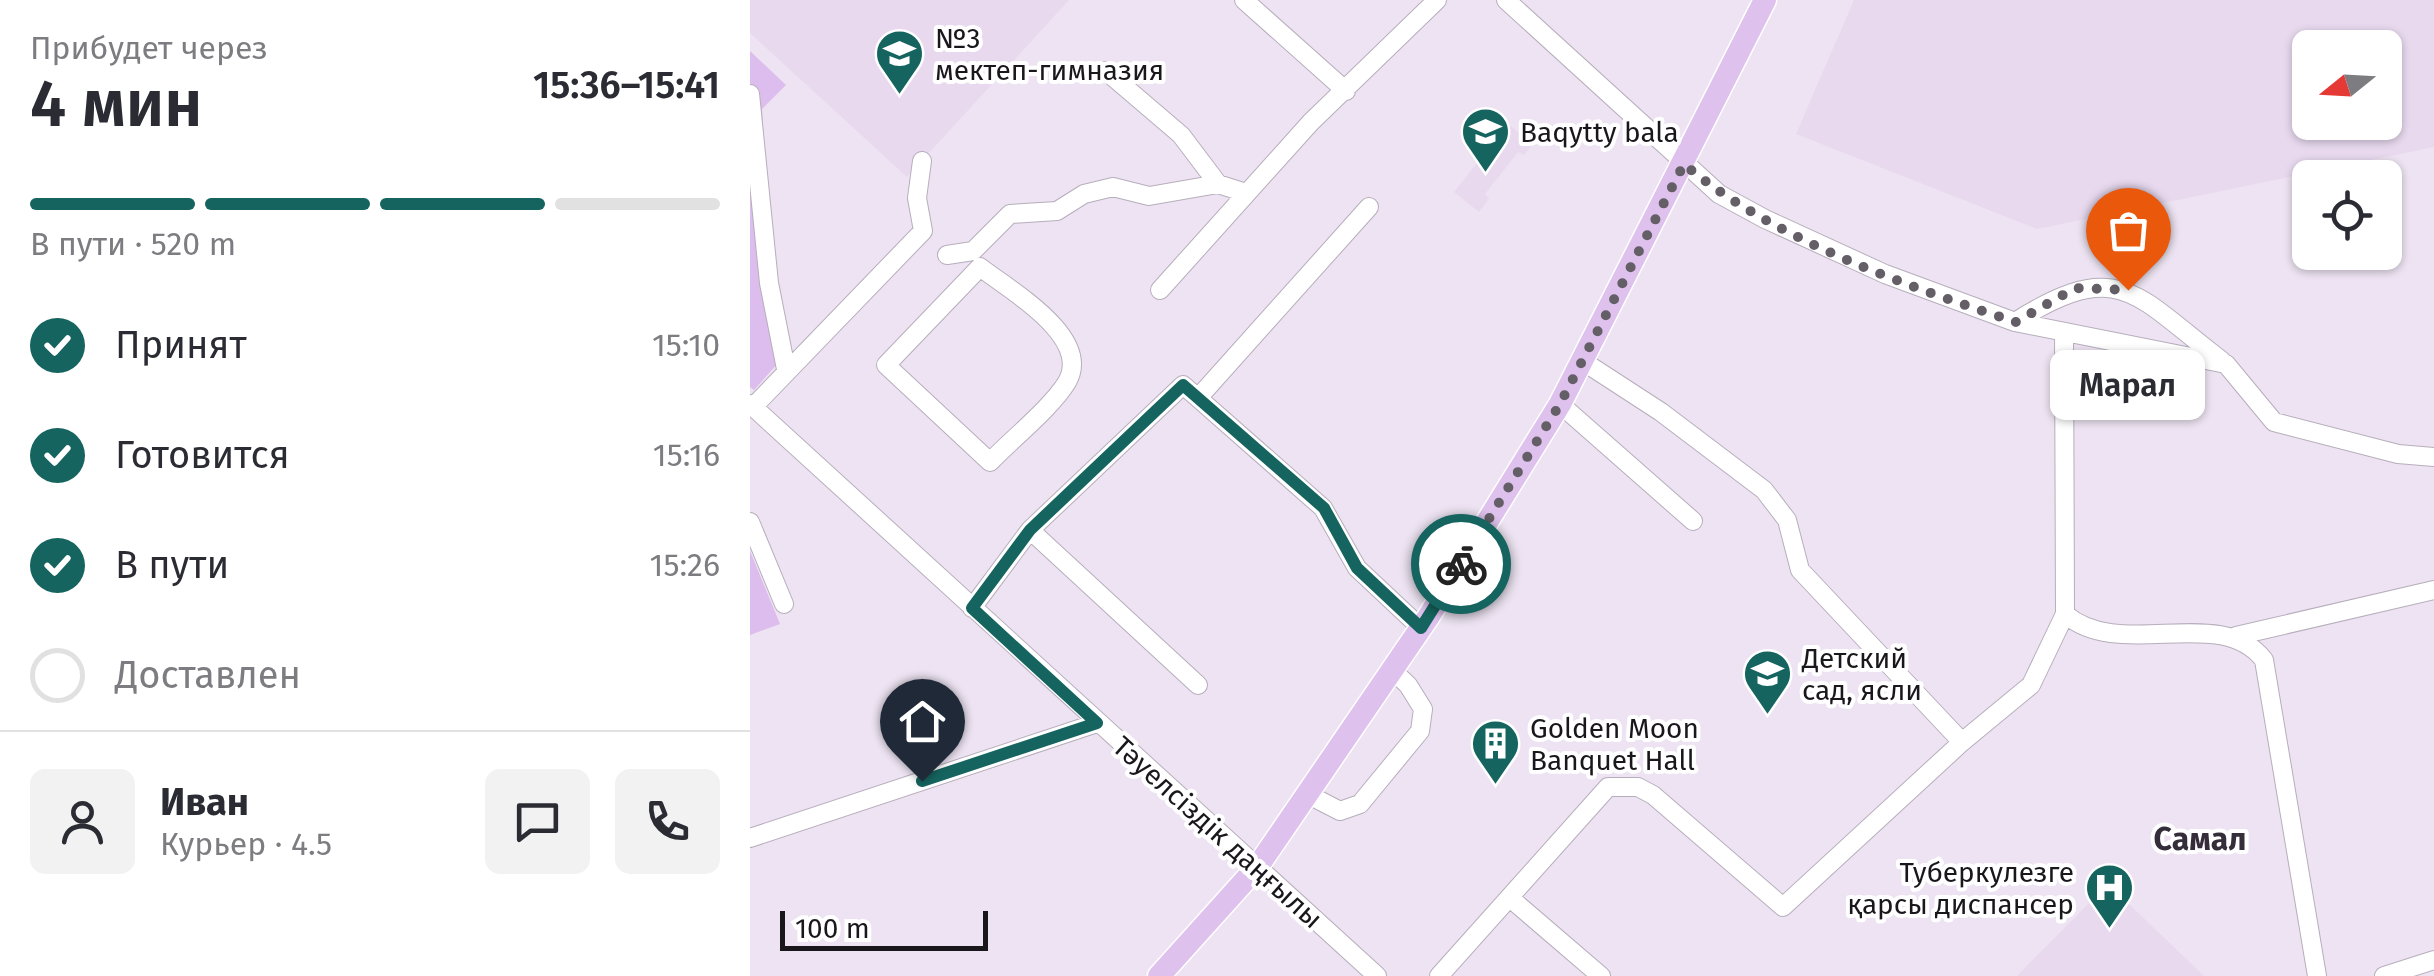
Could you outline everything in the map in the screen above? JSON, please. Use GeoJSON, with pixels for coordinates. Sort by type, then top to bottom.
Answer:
{"type":"FeatureCollection","features":[{"type":"Feature","properties":{"kind":"main road"},"geometry":{"type":"LineString","coordinates":[[1159,976],[1258,866],[1421,628],[1560,404],[1765,0]]}},
{"type":"Feature","properties":{"kind":"street"},"geometry":{"type":"LineString","coordinates":[[1244,0],[1346,92]]}},
{"type":"Feature","properties":{"kind":"street"},"geometry":{"type":"LineString","coordinates":[[1160,290],[1246,192],[1437,0]]}},
{"type":"Feature","properties":{"kind":"street"},"geometry":{"type":"LineString","coordinates":[[1506,0],[1719,194],[1764,219],[1886,274],[2016,322],[2226,364]]}},
{"type":"Feature","properties":{"kind":"street"},"geometry":{"type":"LineString","coordinates":[[1106,71],[1181,135],[1218,184]]}},
{"type":"Feature","properties":{"kind":"street"},"geometry":{"type":"LineString","coordinates":[[750,94],[768,283],[786,369]]}},
{"type":"Feature","properties":{"kind":"street"},"geometry":{"type":"LineString","coordinates":[[922,162],[917,198],[922,231],[969,276]]}},
{"type":"Feature","properties":{"kind":"street"},"geometry":{"type":"LineString","coordinates":[[947,255],[973,251],[1010,214],[1057,211],[1084,194],[1112,187],[1149,196],[1218,184],[1246,192]]}},
{"type":"Feature","properties":{"kind":"street"},"geometry":{"type":"LineString","coordinates":[[1198,398],[1369,208]]}},
{"type":"Feature","properties":{"kind":"street"},"geometry":{"type":"LineString","coordinates":[[754,412],[786,369],[922,231]]}},
{"type":"Feature","properties":{"kind":"street"},"geometry":{"type":"LineString","coordinates":[[980,267],[1059,329],[1072,350],[1068,380],[990,462],[886,365],[969,276],[980,267]]}},
{"type":"Feature","properties":{"kind":"street"},"geometry":{"type":"LineString","coordinates":[[2016,322],[2075,288],[2128,290],[2226,364],[2274,422],[2398,454],[2434,457]]}},
{"type":"Feature","properties":{"kind":"street"},"geometry":{"type":"LineString","coordinates":[[1439,976],[1608,787],[1622,785],[1654,795],[1784,908],[1962,742],[2031,685],[2065,614],[2064,332]]}},
{"type":"Feature","properties":{"kind":"street"},"geometry":{"type":"LineString","coordinates":[[1581,360],[1661,412],[1764,490],[1787,520],[1800,570],[1962,742]]}},
{"type":"Feature","properties":{"kind":"street"},"geometry":{"type":"LineString","coordinates":[[972,608],[1030,530],[1183,385],[1324,508],[1357,568],[1421,628]]}},
{"type":"Feature","properties":{"kind":"street"},"geometry":{"type":"LineString","coordinates":[[1560,404],[1693,521]]}},
{"type":"Feature","properties":{"kind":"street","name":"Тәуелсіздік даңғылы"},"geometry":{"type":"LineString","coordinates":[[754,412],[1377,976]]}},
{"type":"Feature","properties":{"kind":"street"},"geometry":{"type":"LineString","coordinates":[[750,522],[784,604]]}},
{"type":"Feature","properties":{"kind":"street"},"geometry":{"type":"LineString","coordinates":[[1030,530],[1198,685]]}},
{"type":"Feature","properties":{"kind":"street"},"geometry":{"type":"LineString","coordinates":[[2065,614],[2079,626],[2110,634],[2236,636],[2434,590]]}},
{"type":"Feature","properties":{"kind":"street"},"geometry":{"type":"LineString","coordinates":[[2236,636],[2258,652],[2269,676],[2317,976]]}},
{"type":"Feature","properties":{"kind":"street"},"geometry":{"type":"LineString","coordinates":[[1307,794],[1340,812],[1360,804],[1420,731],[1422,709],[1408,685],[1392,670]]}},
{"type":"Feature","properties":{"kind":"street"},"geometry":{"type":"LineString","coordinates":[[750,838],[1097,723]]}},
{"type":"Feature","properties":{"kind":"street"},"geometry":{"type":"LineString","coordinates":[[1510,898],[1601,976]]}},
{"type":"Feature","properties":{"kind":"street"},"geometry":{"type":"LineString","coordinates":[[2384,976],[2434,960]]}},
{"type":"Feature","properties":{"kind":"shaded area","name":"№3 мектеп-гимназия"},"geometry":{"type":"Polygon","coordinates":[[[750,0],[1069,0],[907,177],[750,33],[750,0]]]}},
{"type":"Feature","properties":{"kind":"shaded area"},"geometry":{"type":"Polygon","coordinates":[[[1854,0],[2434,0],[2434,147],[2371,160],[2292,160],[2292,176],[2037,229],[1796,134],[1854,0]]]}},
{"type":"Feature","properties":{"kind":"shaded area"},"geometry":{"type":"Polygon","coordinates":[[[750,51],[786,85],[762,109],[778,363],[754,390],[750,387],[750,51]]]}},
{"type":"Feature","properties":{"kind":"shaded area","name":"Baqytty bala"},"geometry":{"type":"Polygon","coordinates":[[[1508,124],[1533,144],[1524,155],[1518,152],[1485,194],[1489,199],[1479,212],[1454,192],[1508,124]]]}},
{"type":"Feature","properties":{"kind":"shaded area"},"geometry":{"type":"Polygon","coordinates":[[[750,551],[780,624],[750,635],[750,551]]]}},
{"type":"Feature","properties":{"kind":"shaded area","name":"Туберкулезге қарсы диспансер"},"geometry":{"type":"Polygon","coordinates":[[[2108,884],[2204,976],[2017,976],[2108,884]]]}},
{"type":"Feature","properties":{"kind":"way so far"},"geometry":{"type":"LineString","coordinates":[[1461,564],[1560,404],[1684,164],[1719,194],[1764,219],[1886,274],[2016,322],[2075,288],[2128,290]]}},
{"type":"Feature","properties":{"kind":"place","name":"№3 мектеп-гимназия"},"geometry":{"type":"Point","coordinates":[900,96]}},
{"type":"Feature","properties":{"kind":"place","name":"Baqytty bala"},"geometry":{"type":"Point","coordinates":[1485,174]}},
{"type":"Feature","properties":{"kind":"place","name":"Марал"},"geometry":{"type":"Point","coordinates":[2128,290]}},
{"type":"Feature","properties":{"kind":"place","name":"Детский сад, ясли"},"geometry":{"type":"Point","coordinates":[1767,716]}},
{"type":"Feature","properties":{"kind":"place","name":"Golden Moon Banquet Hall"},"geometry":{"type":"Point","coordinates":[1495,786]}},
{"type":"Feature","properties":{"kind":"place","name":"Туберкулезге қарсы диспансер"},"geometry":{"type":"Point","coordinates":[2109,930]}},
{"type":"Feature","properties":{"kind":"district","name":"Самал"},"geometry":{"type":"Point","coordinates":[2200,839]}},
{"type":"Feature","properties":{"kind":"route"},"geometry":{"type":"LineString","coordinates":[[922,781],[1097,723],[972,608],[1030,530],[1183,385],[1324,508],[1357,568],[1421,628],[1461,564]]}}]}
